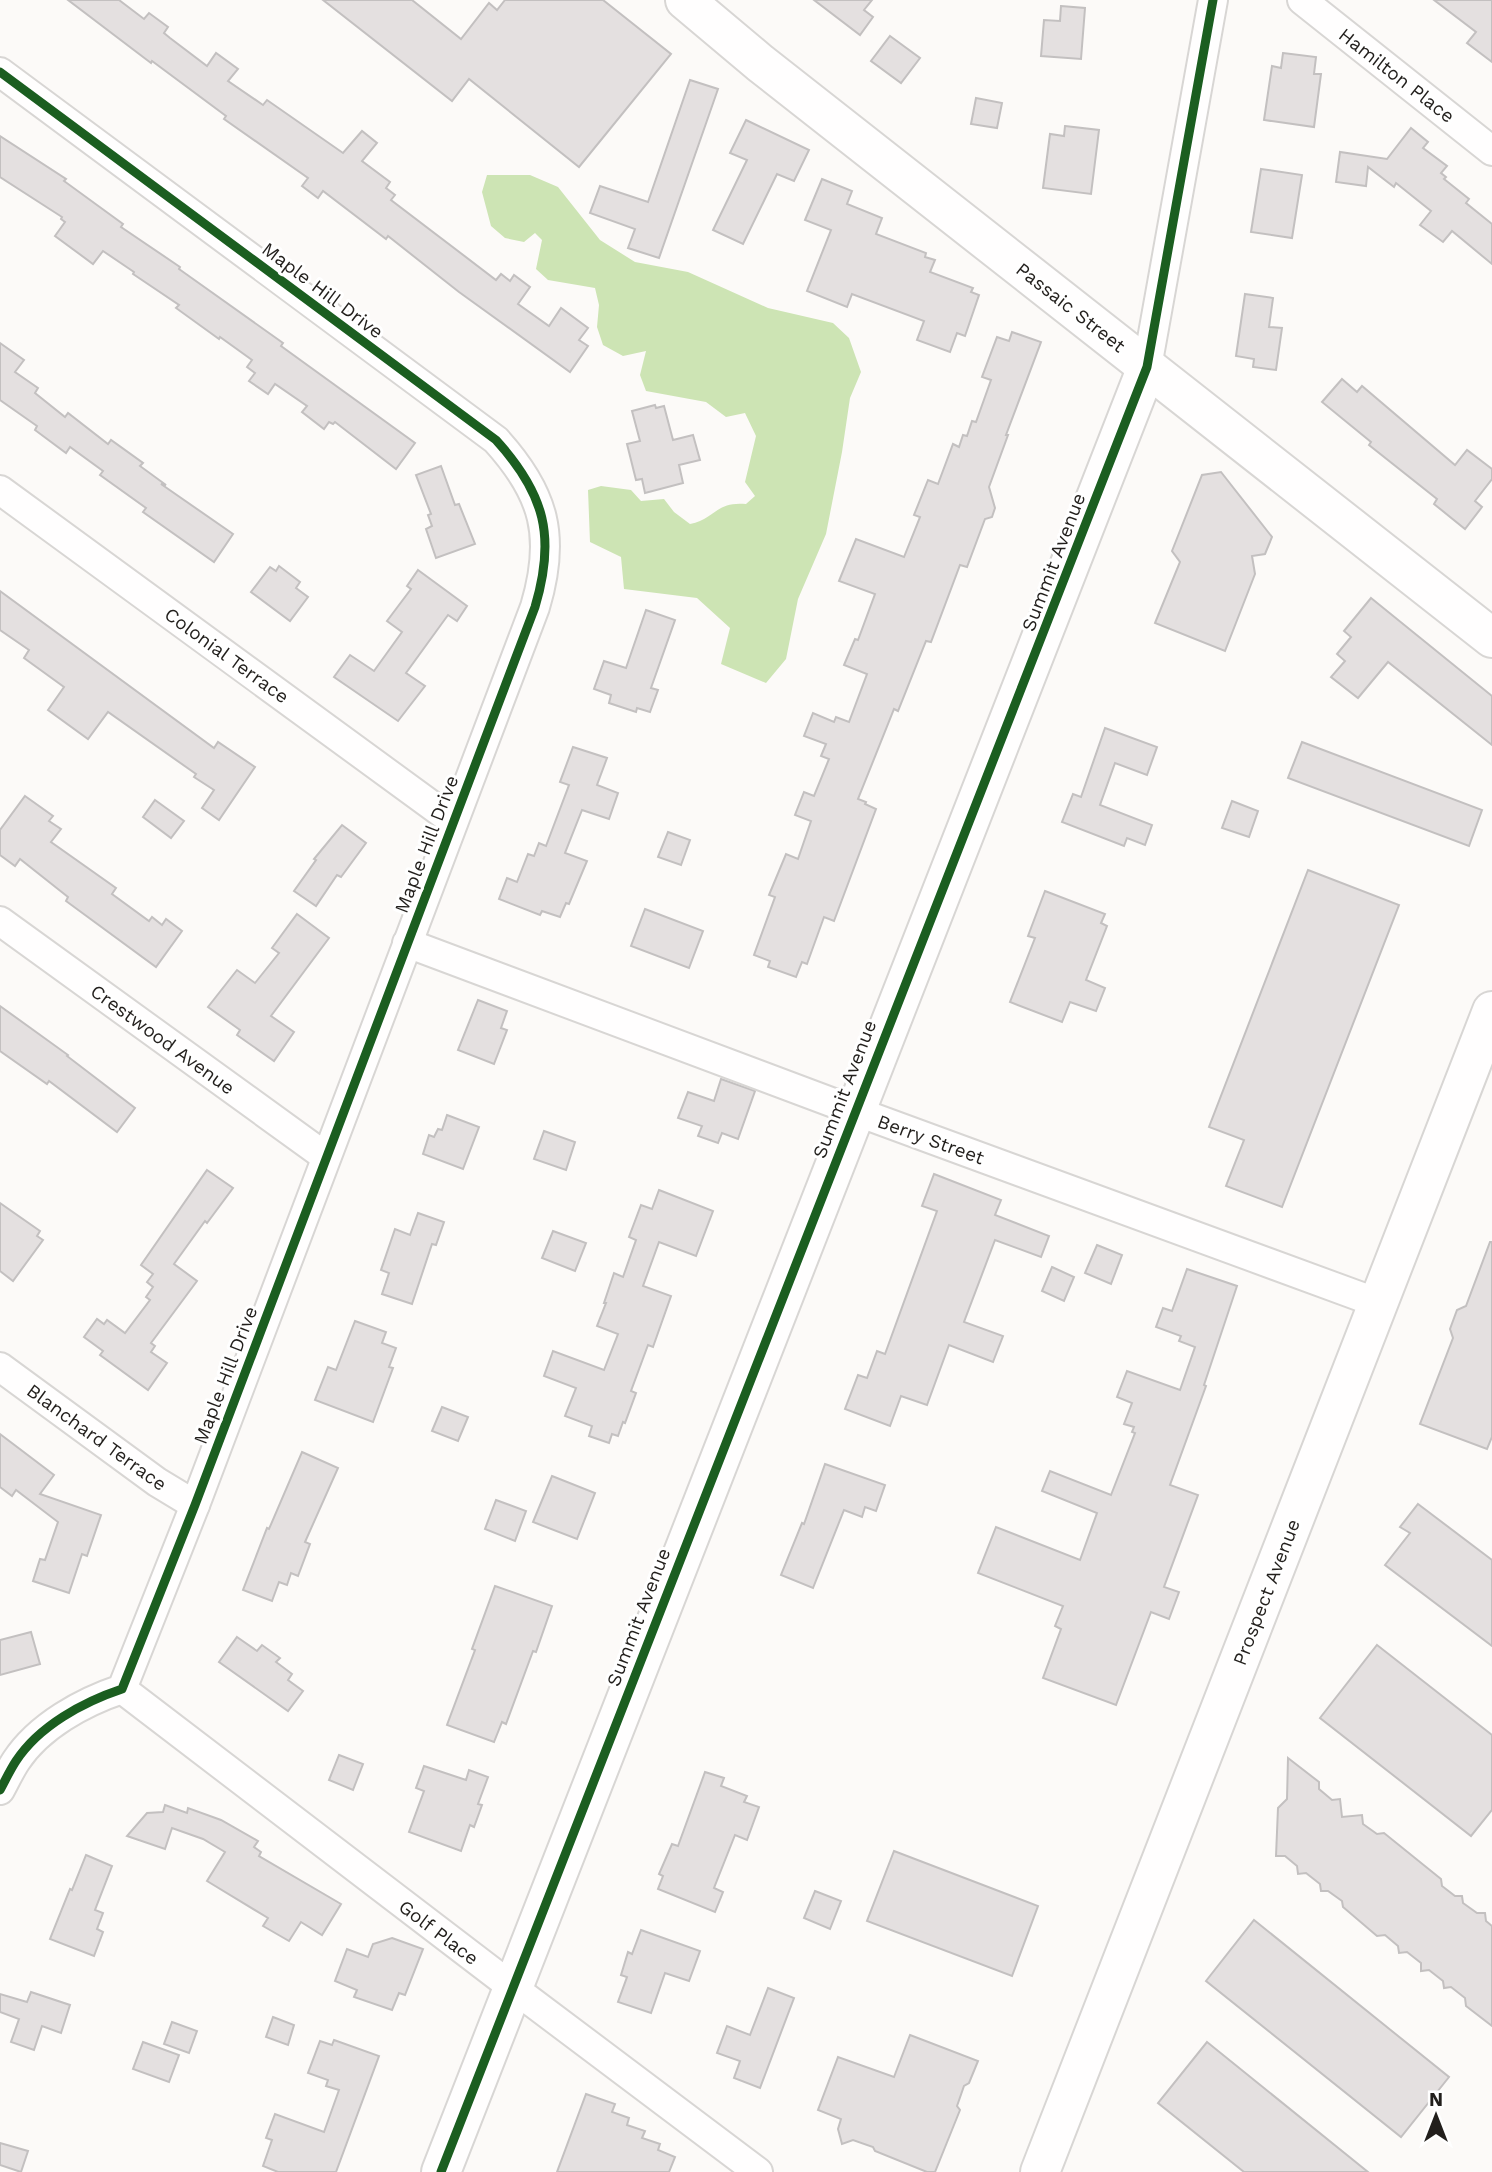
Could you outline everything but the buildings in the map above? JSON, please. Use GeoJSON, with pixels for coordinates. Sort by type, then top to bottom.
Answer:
{"type":"FeatureCollection","features":[{"type":"Feature","properties":{"kind":"street","name":"Passaic Street"},"geometry":{"type":"LineString","coordinates":[[685,0],[760,63],[1492,638]]}},
{"type":"Feature","properties":{"kind":"street","name":"Summit Avenue"},"geometry":{"type":"LineString","coordinates":[[441,2172],[1147,367],[1213,0]]}},
{"type":"Feature","properties":{"kind":"street","name":"Hamilton Place"},"geometry":{"type":"LineString","coordinates":[[1302,0],[1492,151]]}},
{"type":"Feature","properties":{"kind":"street","name":"Maple Hill Drive"},"geometry":{"type":"LineString","coordinates":[[0,72],[496,440],[517,463],[527,479],[542,516],[546,547],[544,578],[535,607],[195,1505],[122,1689]]}},
{"type":"Feature","properties":{"kind":"street","name":"Colonial Terrace"},"geometry":{"type":"LineString","coordinates":[[0,490],[453,821]]}},
{"type":"Feature","properties":{"kind":"street","name":"Crestwood Avenue"},"geometry":{"type":"LineString","coordinates":[[0,921],[326,1157]]}},
{"type":"Feature","properties":{"kind":"street","name":"Berry Street"},"geometry":{"type":"LineString","coordinates":[[407,943],[1378,1303]]}},
{"type":"Feature","properties":{"kind":"street","name":"Prospect Avenue"},"geometry":{"type":"LineString","coordinates":[[1040,2172],[1492,1011]]}},
{"type":"Feature","properties":{"kind":"street","name":"Blanchard Terrace"},"geometry":{"type":"LineString","coordinates":[[0,1367],[157,1482],[195,1505]]}},
{"type":"Feature","properties":{"kind":"street","name":"Golf Place"},"geometry":{"type":"LineString","coordinates":[[122,1689],[758,2172]]}},
{"type":"Feature","properties":{"kind":"street"},"geometry":{"type":"LineString","coordinates":[[0,1790],[16,1760],[39,1736],[71,1712],[103,1695],[122,1689]]}},
{"type":"Feature","properties":{"kind":"street"},"geometry":{"type":"LineString","coordinates":[[0,1747],[39,1736]]}},
{"type":"Feature","properties":{"kind":"green space"},"geometry":{"type":"Polygon","coordinates":[[[487,175],[530,175],[558,187],[600,240],[635,262],[688,272],[768,308],[833,323],[849,338],[861,372],[850,398],[826,534],[798,599],[786,659],[766,683],[721,664],[730,628],[697,598],[624,589],[621,557],[590,542],[588,490],[601,486],[631,490],[641,501],[664,499],[674,512],[690,524],[728,505],[746,504],[755,496],[745,482],[756,436],[745,413],[726,417],[706,402],[646,391],[640,375],[646,351],[623,356],[603,345],[597,327],[599,305],[595,288],[548,280],[536,269],[542,240],[535,233],[524,242],[505,238],[491,226],[482,192],[487,175]]]}},
{"type":"Feature","properties":{"kind":"cycle path"},"geometry":{"type":"LineString","coordinates":[[441,2172],[1147,367],[1213,0]]}},
{"type":"Feature","properties":{"kind":"cycle path"},"geometry":{"type":"LineString","coordinates":[[0,72],[496,440],[526,479],[542,517],[545,538],[545,559],[535,607],[195,1505],[122,1689],[77,1708],[49,1726],[26,1748],[0,1790]]}}]}
